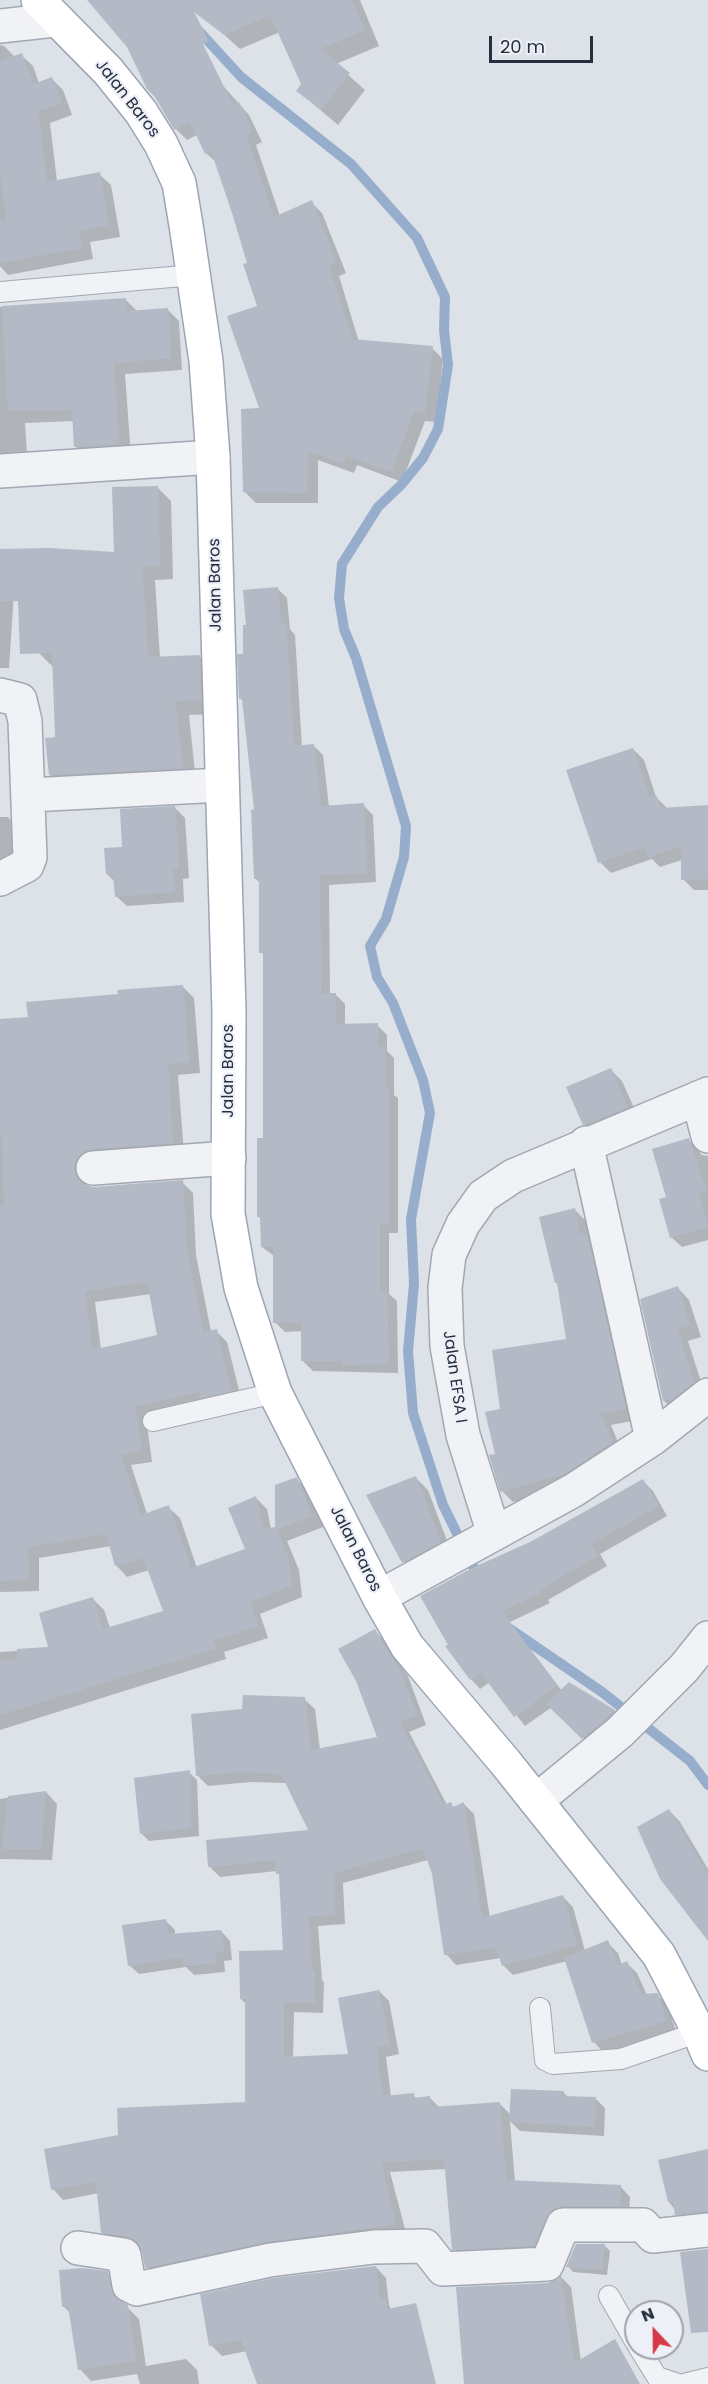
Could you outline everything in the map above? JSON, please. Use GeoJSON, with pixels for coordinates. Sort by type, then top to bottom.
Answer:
{"type":"FeatureCollection","features":[{"type":"Feature","properties":{"kind":"main road","name":"Jalan Baros"},"geometry":{"type":"LineString","coordinates":[[47,10],[108,70],[141,112],[161,144],[179,183],[194,275],[206,362],[213,457],[229,1012],[228,1214],[241,1288],[275,1393],[379,1597],[408,1646],[659,1955],[704,2043]]}},
{"type":"Feature","properties":{"kind":"street"},"geometry":{"type":"LineString","coordinates":[[0,26],[47,10]]}},
{"type":"Feature","properties":{"kind":"street"},"geometry":{"type":"LineString","coordinates":[[0,471],[213,457]]}},
{"type":"Feature","properties":{"kind":"street"},"geometry":{"type":"LineString","coordinates":[[0,695],[20,700],[26,721],[30,795],[30,857],[27,865],[0,879]]}},
{"type":"Feature","properties":{"kind":"street"},"geometry":{"type":"LineString","coordinates":[[30,795],[222,785]]}},
{"type":"Feature","properties":{"kind":"street"},"geometry":{"type":"LineString","coordinates":[[703,1096],[708,1136]]}},
{"type":"Feature","properties":{"kind":"street","name":"Jalan EFSA I"},"geometry":{"type":"LineString","coordinates":[[489,1537],[463,1435],[447,1346],[445,1288],[449,1255],[463,1224],[483,1196],[513,1176],[586,1143],[703,1096]]}},
{"type":"Feature","properties":{"kind":"street"},"geometry":{"type":"LineString","coordinates":[[586,1143],[652,1439]]}},
{"type":"Feature","properties":{"kind":"street"},"geometry":{"type":"LineString","coordinates":[[93,1168],[229,1158]]}},
{"type":"Feature","properties":{"kind":"street"},"geometry":{"type":"LineString","coordinates":[[379,1597],[574,1490],[652,1439],[708,1395]]}},
{"type":"Feature","properties":{"kind":"street"},"geometry":{"type":"LineString","coordinates":[[536,1801],[620,1732],[664,1688],[708,1638]]}},
{"type":"Feature","properties":{"kind":"street"},"geometry":{"type":"LineString","coordinates":[[78,2248],[124,2255],[129,2285],[132,2289],[281,2258],[374,2247],[425,2246],[443,2269],[547,2264],[563,2225],[643,2225],[653,2236],[708,2230]]}},
{"type":"Feature","properties":{"kind":"lane"},"geometry":{"type":"LineString","coordinates":[[0,292],[194,275]]}},
{"type":"Feature","properties":{"kind":"lane"},"geometry":{"type":"LineString","coordinates":[[153,1421],[275,1393]]}},
{"type":"Feature","properties":{"kind":"lane"},"geometry":{"type":"LineString","coordinates":[[540,2007],[545,2060],[552,2064],[621,2059],[704,2043]]}},
{"type":"Feature","properties":{"kind":"lane"},"geometry":{"type":"LineString","coordinates":[[609,2296],[624,2322]]}},
{"type":"Feature","properties":{"kind":"lane"},"geometry":{"type":"LineString","coordinates":[[646,2360],[657,2377],[678,2384]]}},
{"type":"Feature","properties":{"kind":"lane"},"geometry":{"type":"LineString","coordinates":[[684,2384],[708,2378]]}},
{"type":"Feature","properties":{"kind":"building"},"geometry":{"type":"Polygon","coordinates":[[[87,0],[352,0],[365,30],[320,49],[350,73],[321,110],[296,91],[301,84],[270,15],[224,35],[194,12],[209,41],[203,44],[233,105],[239,102],[253,131],[246,134],[274,217],[312,200],[336,262],[329,265],[352,339],[433,346],[425,412],[414,411],[391,472],[346,455],[343,463],[308,451],[307,493],[243,492],[241,409],[259,408],[227,316],[257,306],[243,264],[247,263],[232,213],[211,151],[205,154],[190,122],[174,130],[155,97],[147,89],[127,47],[87,0]]]}},
{"type":"Feature","properties":{"kind":"building"},"geometry":{"type":"Polygon","coordinates":[[[22,53],[33,84],[52,77],[62,103],[38,111],[47,182],[100,172],[109,225],[79,231],[82,248],[0,263],[0,221],[6,220],[0,169],[0,61],[22,53]]]}},
{"type":"Feature","properties":{"kind":"building"},"geometry":{"type":"Polygon","coordinates":[[[126,298],[127,311],[168,308],[171,358],[114,363],[119,444],[74,447],[72,410],[8,411],[2,306],[126,298]]]}},
{"type":"Feature","properties":{"kind":"building"},"geometry":{"type":"Polygon","coordinates":[[[158,486],[160,566],[142,566],[148,657],[200,655],[201,700],[175,701],[183,768],[49,775],[45,738],[55,737],[52,653],[20,654],[18,601],[0,601],[0,549],[50,548],[114,552],[112,487],[158,486]]]}},
{"type":"Feature","properties":{"kind":"building"},"geometry":{"type":"Polygon","coordinates":[[[278,587],[281,624],[286,623],[294,746],[314,744],[321,806],[364,803],[367,873],[320,875],[321,993],[336,993],[336,1024],[378,1023],[378,1047],[385,1047],[385,1087],[389,1087],[389,1223],[380,1224],[380,1290],[387,1290],[389,1364],[342,1365],[342,1361],[301,1361],[301,1322],[273,1323],[273,1247],[261,1247],[260,1217],[257,1217],[257,1138],[263,1138],[263,953],[259,953],[259,879],[254,879],[251,810],[254,809],[242,699],[239,699],[237,654],[243,654],[243,625],[246,625],[243,590],[278,587]]]}},
{"type":"Feature","properties":{"kind":"building"},"geometry":{"type":"Polygon","coordinates":[[[633,748],[650,797],[656,795],[661,808],[708,805],[708,879],[681,880],[681,846],[648,857],[644,847],[598,863],[566,770],[633,748]]]}},
{"type":"Feature","properties":{"kind":"building"},"geometry":{"type":"Polygon","coordinates":[[[175,806],[179,869],[173,869],[175,892],[115,897],[113,874],[106,874],[104,848],[122,847],[120,809],[175,806]]]}},
{"type":"Feature","properties":{"kind":"building"},"geometry":{"type":"Polygon","coordinates":[[[183,985],[189,1062],[168,1064],[173,1143],[91,1149],[83,1152],[76,1159],[74,1170],[84,1185],[94,1187],[183,1180],[186,1243],[203,1332],[217,1329],[231,1391],[201,1398],[199,1392],[135,1406],[142,1451],[121,1454],[141,1515],[169,1505],[191,1568],[245,1549],[228,1508],[256,1496],[263,1529],[275,1527],[275,1485],[297,1477],[312,1516],[277,1529],[288,1557],[292,1585],[250,1602],[258,1626],[213,1640],[216,1648],[0,1715],[0,1661],[18,1659],[17,1649],[48,1647],[39,1613],[93,1597],[103,1629],[163,1611],[143,1558],[115,1566],[106,1534],[28,1547],[29,1580],[0,1581],[0,1206],[4,1206],[2,1135],[0,1135],[0,1019],[28,1017],[26,1002],[118,994],[117,990],[183,985]],[[147,1282],[85,1291],[92,1350],[157,1335],[147,1282]]]}},
{"type":"Feature","properties":{"kind":"building"},"geometry":{"type":"Polygon","coordinates":[[[611,1068],[628,1107],[583,1125],[566,1087],[611,1068]]]}},
{"type":"Feature","properties":{"kind":"building"},"geometry":{"type":"Polygon","coordinates":[[[689,1138],[707,1192],[699,1194],[708,1227],[670,1238],[659,1199],[666,1197],[652,1149],[689,1138]]]}},
{"type":"Feature","properties":{"kind":"building"},"geometry":{"type":"Polygon","coordinates":[[[575,1208],[580,1234],[587,1233],[626,1409],[600,1413],[613,1442],[564,1474],[500,1492],[489,1455],[495,1454],[485,1412],[500,1409],[492,1350],[566,1339],[557,1283],[555,1283],[539,1217],[575,1208]]]}},
{"type":"Feature","properties":{"kind":"building"},"geometry":{"type":"Polygon","coordinates":[[[678,1286],[690,1325],[677,1329],[694,1382],[674,1398],[663,1401],[640,1299],[678,1286]]]}},
{"type":"Feature","properties":{"kind":"building"},"geometry":{"type":"Polygon","coordinates":[[[416,1476],[441,1542],[402,1563],[366,1495],[416,1476]]]}},
{"type":"Feature","properties":{"kind":"building"},"geometry":{"type":"Polygon","coordinates":[[[643,1479],[659,1506],[591,1544],[598,1556],[540,1589],[541,1593],[502,1611],[557,1686],[514,1717],[480,1672],[470,1680],[445,1646],[448,1645],[420,1596],[472,1568],[532,1541],[643,1479]]]}},
{"type":"Feature","properties":{"kind":"building"},"geometry":{"type":"Polygon","coordinates":[[[375,1629],[396,1665],[398,1664],[417,1715],[400,1722],[443,1805],[451,1802],[453,1807],[464,1802],[482,1918],[563,1895],[577,1945],[502,1966],[496,1947],[444,1955],[432,1874],[423,1848],[334,1873],[335,1915],[309,1916],[312,1970],[315,1970],[314,2003],[284,2002],[284,2057],[348,2054],[338,1998],[379,1990],[390,2044],[376,2047],[383,2096],[414,2093],[414,2098],[430,2096],[431,2107],[500,2102],[506,2180],[621,2185],[620,2206],[563,2206],[553,2209],[546,2218],[534,2246],[452,2250],[444,2159],[381,2162],[396,2224],[266,2242],[145,2268],[137,2241],[127,2236],[101,2233],[96,2182],[51,2190],[44,2149],[118,2135],[117,2108],[245,2102],[245,1999],[240,1999],[239,1951],[283,1950],[279,1874],[276,1874],[275,1860],[208,1867],[206,1840],[308,1830],[281,1774],[240,1772],[196,1776],[191,1714],[242,1709],[243,1695],[305,1697],[311,1750],[377,1737],[356,1681],[338,1649],[375,1629]]]}},
{"type":"Feature","properties":{"kind":"building"},"geometry":{"type":"Polygon","coordinates":[[[569,1682],[615,1710],[582,1739],[546,1704],[569,1682]]]}},
{"type":"Feature","properties":{"kind":"building"},"geometry":{"type":"Polygon","coordinates":[[[190,1770],[191,1828],[140,1834],[134,1778],[190,1770]]]}},
{"type":"Feature","properties":{"kind":"building"},"geometry":{"type":"Polygon","coordinates":[[[46,1791],[41,1849],[2,1849],[8,1796],[46,1791]]]}},
{"type":"Feature","properties":{"kind":"building"},"geometry":{"type":"Polygon","coordinates":[[[669,1809],[708,1875],[708,1941],[660,1879],[637,1827],[669,1809]]]}},
{"type":"Feature","properties":{"kind":"building"},"geometry":{"type":"Polygon","coordinates":[[[166,1919],[168,1934],[221,1930],[224,1951],[216,1952],[216,1963],[183,1966],[183,1957],[128,1966],[122,1925],[166,1919]]]}},
{"type":"Feature","properties":{"kind":"building"},"geometry":{"type":"Polygon","coordinates":[[[608,1940],[618,1965],[627,1961],[641,1994],[658,1993],[666,2021],[592,2043],[564,1958],[608,1940]]]}},
{"type":"Feature","properties":{"kind":"building"},"geometry":{"type":"Polygon","coordinates":[[[511,2089],[564,2091],[564,2096],[596,2097],[595,2127],[509,2122],[511,2089]]]}},
{"type":"Feature","properties":{"kind":"building"},"geometry":{"type":"Polygon","coordinates":[[[708,2149],[708,2212],[675,2215],[673,2201],[668,2202],[658,2160],[708,2149]]]}},
{"type":"Feature","properties":{"kind":"building"},"geometry":{"type":"Polygon","coordinates":[[[576,2244],[605,2244],[602,2270],[566,2267],[576,2244]]]}},
{"type":"Feature","properties":{"kind":"building"},"geometry":{"type":"Polygon","coordinates":[[[708,2249],[708,2332],[691,2333],[680,2252],[708,2249]]]}},
{"type":"Feature","properties":{"kind":"building"},"geometry":{"type":"Polygon","coordinates":[[[376,2266],[380,2301],[385,2299],[388,2309],[416,2303],[436,2384],[257,2384],[241,2340],[209,2346],[200,2294],[273,2278],[376,2266]]]}},
{"type":"Feature","properties":{"kind":"building"},"geometry":{"type":"Polygon","coordinates":[[[82,2268],[108,2271],[114,2296],[128,2305],[136,2361],[78,2370],[68,2306],[62,2307],[59,2270],[82,2268]]]}},
{"type":"Feature","properties":{"kind":"building"},"geometry":{"type":"Polygon","coordinates":[[[561,2275],[574,2363],[615,2339],[624,2355],[624,2360],[627,2360],[640,2384],[464,2384],[456,2287],[548,2283],[561,2275]]]}},
{"type":"Feature","properties":{"kind":"waterway"},"geometry":{"type":"LineString","coordinates":[[199,31],[241,77],[351,164],[417,238],[445,297],[444,330],[448,365],[438,429],[423,458],[401,485],[378,507],[342,564],[339,598],[344,629],[356,658],[406,826],[404,857],[386,919],[370,946],[377,977],[393,1003],[423,1080],[430,1113],[411,1219],[414,1284],[408,1351],[413,1413],[443,1505],[479,1578]]}},
{"type":"Feature","properties":{"kind":"waterway"},"geometry":{"type":"LineString","coordinates":[[510,1629],[602,1692],[690,1761],[708,1785]]}}]}
